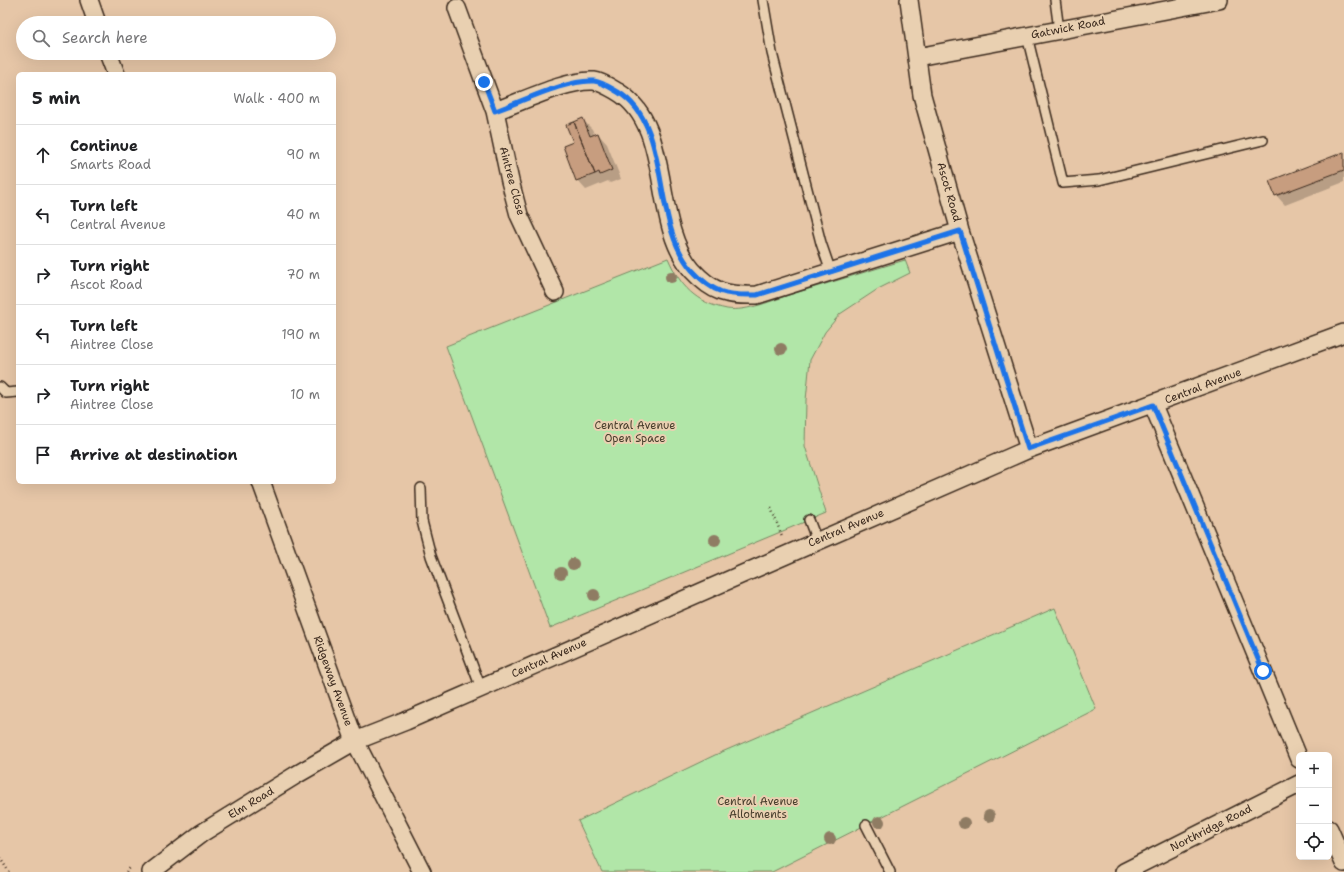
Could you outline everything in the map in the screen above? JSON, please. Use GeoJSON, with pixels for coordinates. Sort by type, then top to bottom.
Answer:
{"type":"FeatureCollection","features":[{"type":"Feature","properties":{"kind":"street"},"geometry":{"type":"LineString","coordinates":[[89,0],[95,16]]}},
{"type":"Feature","properties":{"kind":"street","name":"Ascot Road"},"geometry":{"type":"LineString","coordinates":[[909,0],[922,95],[960,231],[1028,449]]}},
{"type":"Feature","properties":{"kind":"street","name":"Gatwick Road"},"geometry":{"type":"LineString","coordinates":[[917,57],[1219,0]]}},
{"type":"Feature","properties":{"kind":"street","name":"Aintree Close"},"geometry":{"type":"LineString","coordinates":[[457,8],[495,111],[519,215],[555,292]]}},
{"type":"Feature","properties":{"kind":"street"},"geometry":{"type":"LineString","coordinates":[[111,60],[115,72]]}},
{"type":"Feature","properties":{"kind":"street"},"geometry":{"type":"LineString","coordinates":[[495,111],[578,82],[595,81],[624,96],[646,121],[652,142],[669,226],[678,249],[704,284],[721,292],[738,296],[757,295],[960,231]]}},
{"type":"Feature","properties":{"kind":"street","name":"Central Avenue"},"geometry":{"type":"LineString","coordinates":[[355,741],[481,688],[1028,449],[1153,405],[1344,333]]}},
{"type":"Feature","properties":{"kind":"street"},"geometry":{"type":"LineString","coordinates":[[1153,405],[1296,753]]}},
{"type":"Feature","properties":{"kind":"street","name":"Ridgeway Avenue"},"geometry":{"type":"LineString","coordinates":[[262,484],[355,741],[422,872]]}},
{"type":"Feature","properties":{"kind":"street","name":"Elm Road"},"geometry":{"type":"LineString","coordinates":[[152,872],[187,843],[219,822],[355,741]]}},
{"type":"Feature","properties":{"kind":"street","name":"Northridge Road"},"geometry":{"type":"LineString","coordinates":[[1124,872],[1296,786]]}},
{"type":"Feature","properties":{"kind":"street"},"geometry":{"type":"LineString","coordinates":[[1332,836],[1344,863]]}},
{"type":"Feature","properties":{"kind":"lane"},"geometry":{"type":"LineString","coordinates":[[764,0],[772,53],[821,243],[831,272]]}},
{"type":"Feature","properties":{"kind":"lane"},"geometry":{"type":"LineString","coordinates":[[1055,0],[1060,30]]}},
{"type":"Feature","properties":{"kind":"lane"},"geometry":{"type":"LineString","coordinates":[[1027,36],[1064,183],[1099,180],[1263,140]]}},
{"type":"Feature","properties":{"kind":"lane"},"geometry":{"type":"LineString","coordinates":[[0,387],[6,393],[16,392]]}},
{"type":"Feature","properties":{"kind":"lane"},"geometry":{"type":"LineString","coordinates":[[421,488],[422,521],[430,556],[481,688]]}},
{"type":"Feature","properties":{"kind":"lane"},"geometry":{"type":"LineString","coordinates":[[808,520],[817,541]]}},
{"type":"Feature","properties":{"kind":"lane"},"geometry":{"type":"LineString","coordinates":[[866,825],[890,872]]}},
{"type":"Feature","properties":{"kind":"path"},"geometry":{"type":"LineString","coordinates":[[771,508],[789,553]]}},
{"type":"Feature","properties":{"kind":"path"},"geometry":{"type":"LineString","coordinates":[[0,858],[9,872]]}},
{"type":"Feature","properties":{"kind":"path"},"geometry":{"type":"LineString","coordinates":[[126,872],[132,867]]}},
{"type":"Feature","properties":{"kind":"green space","name":"Central Avenue Open Space"},"geometry":{"type":"Polygon","coordinates":[[[668,258],[678,277],[690,292],[706,302],[727,309],[743,309],[760,305],[905,260],[910,273],[878,289],[840,314],[825,332],[810,360],[806,400],[805,446],[826,513],[550,628],[446,346],[668,258]]]}},
{"type":"Feature","properties":{"kind":"green space","name":"Central Avenue Allotments"},"geometry":{"type":"Polygon","coordinates":[[[1055,608],[1096,709],[772,872],[602,872],[578,821],[715,755],[1055,608]]]}},
{"type":"Feature","properties":{"kind":"building"},"geometry":{"type":"Polygon","coordinates":[[[583,118],[590,136],[598,133],[612,170],[600,175],[599,172],[595,174],[574,122],[583,118]]]}},
{"type":"Feature","properties":{"kind":"building"},"geometry":{"type":"Polygon","coordinates":[[[574,122],[595,174],[576,181],[563,146],[573,142],[566,125],[574,122]]]}},
{"type":"Feature","properties":{"kind":"building"},"geometry":{"type":"Polygon","coordinates":[[[1344,152],[1344,170],[1275,196],[1269,181],[1344,152]]]}},
{"type":"Feature","properties":{"kind":"route"},"geometry":{"type":"LineString","coordinates":[[484,82],[495,111],[567,85],[583,81],[595,81],[624,96],[636,107],[646,121],[652,142],[669,226],[678,249],[704,284],[721,292],[738,296],[757,295],[960,231],[1028,449],[1153,405],[1263,671]]}}]}
